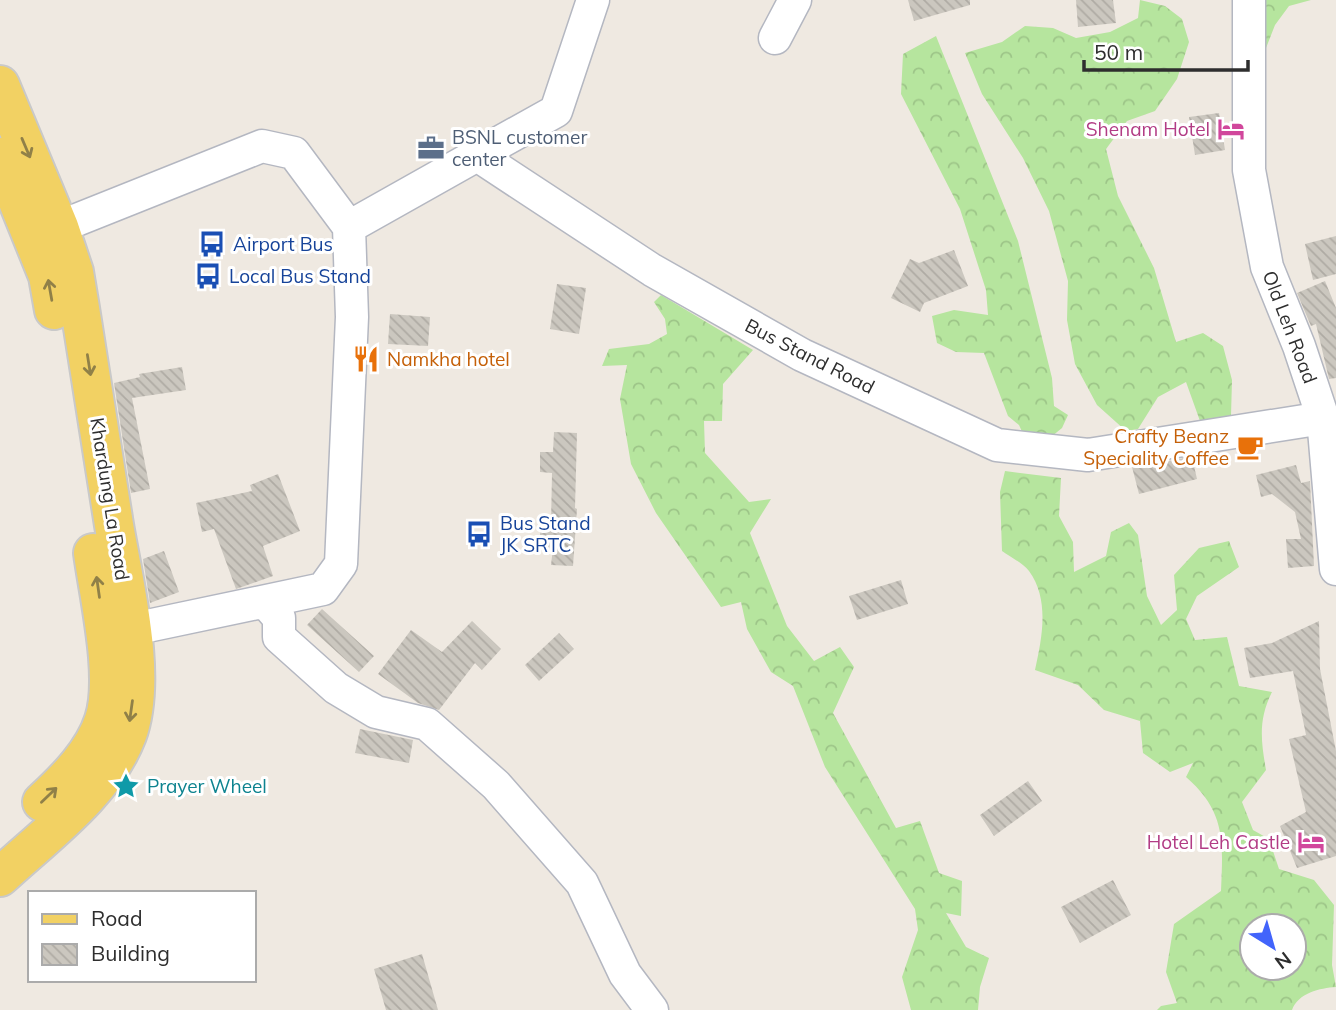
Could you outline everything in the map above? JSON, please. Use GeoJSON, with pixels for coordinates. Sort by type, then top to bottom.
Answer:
{"type":"FeatureCollection","features":[{"type":"Feature","properties":{"kind":"main road","name":"Khardung La Road"},"geometry":{"type":"LineString","coordinates":[[0,85],[47,233]]}},
{"type":"Feature","properties":{"kind":"main road","name":"Khardung La Road"},"geometry":{"type":"LineString","coordinates":[[0,157],[74,272],[118,631],[134,690],[128,733],[117,758],[70,812],[0,877]]}},
{"type":"Feature","properties":{"kind":"main road","name":"Khardung La Road"},"geometry":{"type":"LineString","coordinates":[[0,842],[74,769],[104,720],[118,631]]}},
{"type":"Feature","properties":{"kind":"street"},"geometry":{"type":"LineString","coordinates":[[349,227],[556,111],[593,0]]}},
{"type":"Feature","properties":{"kind":"street"},"geometry":{"type":"LineString","coordinates":[[775,38],[795,0]]}},
{"type":"Feature","properties":{"kind":"street","name":"Old Leh Road"},"geometry":{"type":"LineString","coordinates":[[1249,0],[1251,182],[1266,267],[1299,345],[1323,418],[1336,569]]}},
{"type":"Feature","properties":{"kind":"street"},"geometry":{"type":"LineString","coordinates":[[47,233],[262,146],[290,166],[349,227],[352,317],[341,564],[323,589],[118,631]]}},
{"type":"Feature","properties":{"kind":"street","name":"Bus Stand Road"},"geometry":{"type":"LineString","coordinates":[[477,155],[652,270],[802,355],[997,445],[1088,455],[1323,418]]}},
{"type":"Feature","properties":{"kind":"street"},"geometry":{"type":"LineString","coordinates":[[265,603],[279,618],[279,637],[336,688],[376,712],[427,724],[496,785],[582,883],[625,975],[652,1010]]}},
{"type":"Feature","properties":{"kind":"green space"},"geometry":{"type":"Polygon","coordinates":[[[1140,0],[1165,6],[1182,19],[1189,42],[1177,79],[1155,111],[1127,121],[1106,149],[1118,196],[1154,268],[1176,342],[1203,333],[1223,346],[1232,380],[1231,416],[1200,421],[1186,382],[1158,397],[1138,429],[1126,431],[1097,405],[1075,364],[1067,320],[1068,281],[1049,211],[1023,158],[982,94],[965,53],[1002,42],[1025,26],[1053,28],[1076,38],[1110,32],[1138,18],[1140,0]]]}},
{"type":"Feature","properties":{"kind":"green space"},"geometry":{"type":"Polygon","coordinates":[[[1257,0],[1311,0],[1289,6],[1275,25],[1266,48],[1256,53],[1257,0]]]}},
{"type":"Feature","properties":{"kind":"green space"},"geometry":{"type":"Polygon","coordinates":[[[936,36],[1018,241],[1052,378],[1054,406],[1068,415],[1062,428],[1046,441],[1024,436],[1019,425],[1008,416],[984,353],[956,352],[937,343],[932,316],[954,310],[988,315],[986,290],[960,209],[901,94],[903,54],[936,36]]]}},
{"type":"Feature","properties":{"kind":"green space"},"geometry":{"type":"Polygon","coordinates":[[[661,295],[753,350],[723,384],[722,421],[704,421],[705,453],[749,502],[771,499],[750,533],[787,626],[814,661],[840,647],[854,667],[833,713],[896,828],[920,821],[939,873],[962,881],[961,916],[946,913],[966,947],[989,958],[980,987],[978,1010],[911,1010],[902,977],[918,930],[915,909],[825,767],[793,686],[771,672],[747,629],[741,602],[721,607],[656,513],[631,464],[620,399],[627,365],[602,366],[609,349],[649,344],[667,334],[665,319],[654,302],[661,295]]]}},
{"type":"Feature","properties":{"kind":"green space"},"geometry":{"type":"Polygon","coordinates":[[[1005,471],[1061,478],[1059,516],[1073,542],[1074,572],[1106,556],[1111,532],[1129,523],[1138,535],[1147,596],[1161,625],[1177,610],[1174,575],[1199,548],[1229,541],[1239,567],[1197,596],[1186,619],[1195,640],[1227,637],[1239,686],[1272,692],[1264,712],[1262,731],[1266,770],[1242,802],[1253,830],[1269,839],[1279,869],[1314,880],[1334,905],[1332,965],[1336,987],[1317,990],[1304,996],[1292,1010],[1157,1010],[1161,1006],[1177,1003],[1166,972],[1174,924],[1221,891],[1221,842],[1215,815],[1209,803],[1186,777],[1193,763],[1170,772],[1143,753],[1140,721],[1104,710],[1078,685],[1035,670],[1042,632],[1040,594],[1029,571],[1002,551],[1000,492],[1005,471]]]}},
{"type":"Feature","properties":{"kind":"building"},"geometry":{"type":"Polygon","coordinates":[[[908,0],[970,0],[970,5],[914,21],[908,0]]]}},
{"type":"Feature","properties":{"kind":"building"},"geometry":{"type":"Polygon","coordinates":[[[1076,0],[1113,0],[1116,23],[1078,27],[1076,0]]]}},
{"type":"Feature","properties":{"kind":"building"},"geometry":{"type":"Polygon","coordinates":[[[1219,113],[1225,150],[1195,155],[1189,117],[1219,113]]]}},
{"type":"Feature","properties":{"kind":"building"},"geometry":{"type":"Polygon","coordinates":[[[1336,236],[1336,274],[1313,280],[1305,244],[1336,236]]]}},
{"type":"Feature","properties":{"kind":"building"},"geometry":{"type":"Polygon","coordinates":[[[954,250],[968,286],[924,303],[920,312],[891,298],[910,259],[919,263],[954,250]]]}},
{"type":"Feature","properties":{"kind":"building"},"geometry":{"type":"Polygon","coordinates":[[[1325,281],[1336,308],[1336,378],[1329,379],[1316,324],[1311,326],[1297,293],[1325,281]]]}},
{"type":"Feature","properties":{"kind":"building"},"geometry":{"type":"Polygon","coordinates":[[[557,284],[586,288],[579,334],[550,329],[557,284]]]}},
{"type":"Feature","properties":{"kind":"building"},"geometry":{"type":"Polygon","coordinates":[[[390,314],[430,317],[428,346],[388,344],[390,314]]]}},
{"type":"Feature","properties":{"kind":"building"},"geometry":{"type":"Polygon","coordinates":[[[182,367],[186,390],[132,398],[150,489],[131,493],[114,383],[140,377],[139,374],[182,367]]]}},
{"type":"Feature","properties":{"kind":"building"},"geometry":{"type":"Polygon","coordinates":[[[554,432],[577,433],[577,509],[573,566],[551,565],[553,548],[539,546],[541,523],[551,524],[552,473],[540,472],[540,452],[553,452],[554,432]]]}},
{"type":"Feature","properties":{"kind":"building"},"geometry":{"type":"Polygon","coordinates":[[[1192,457],[1197,479],[1139,494],[1132,467],[1192,457]]]}},
{"type":"Feature","properties":{"kind":"building"},"geometry":{"type":"Polygon","coordinates":[[[1296,465],[1301,483],[1310,481],[1314,566],[1288,568],[1286,539],[1301,539],[1295,512],[1272,494],[1261,497],[1256,475],[1296,465]]]}},
{"type":"Feature","properties":{"kind":"building"},"geometry":{"type":"Polygon","coordinates":[[[278,474],[300,531],[263,546],[273,576],[236,589],[214,529],[202,532],[196,503],[252,491],[250,485],[278,474]]]}},
{"type":"Feature","properties":{"kind":"building"},"geometry":{"type":"Polygon","coordinates":[[[164,551],[179,592],[150,603],[143,559],[164,551]]]}},
{"type":"Feature","properties":{"kind":"building"},"geometry":{"type":"Polygon","coordinates":[[[901,580],[908,604],[857,620],[849,596],[901,580]]]}},
{"type":"Feature","properties":{"kind":"building"},"geometry":{"type":"Polygon","coordinates":[[[322,609],[374,656],[359,672],[307,625],[322,609]]]}},
{"type":"Feature","properties":{"kind":"building"},"geometry":{"type":"Polygon","coordinates":[[[472,621],[501,649],[482,670],[475,663],[439,710],[418,703],[378,674],[411,630],[442,652],[472,621]]]}},
{"type":"Feature","properties":{"kind":"building"},"geometry":{"type":"Polygon","coordinates":[[[1319,621],[1320,669],[1336,751],[1336,856],[1297,868],[1280,826],[1306,812],[1289,739],[1306,735],[1293,671],[1250,678],[1244,648],[1272,643],[1319,621]]]}},
{"type":"Feature","properties":{"kind":"building"},"geometry":{"type":"Polygon","coordinates":[[[559,633],[574,649],[539,681],[525,665],[559,633]]]}},
{"type":"Feature","properties":{"kind":"building"},"geometry":{"type":"Polygon","coordinates":[[[360,729],[413,740],[409,763],[355,753],[360,729]]]}},
{"type":"Feature","properties":{"kind":"building"},"geometry":{"type":"Polygon","coordinates":[[[1028,781],[1042,801],[994,836],[980,815],[1028,781]]]}},
{"type":"Feature","properties":{"kind":"building"},"geometry":{"type":"Polygon","coordinates":[[[1113,880],[1131,915],[1080,943],[1061,907],[1113,880]]]}},
{"type":"Feature","properties":{"kind":"building"},"geometry":{"type":"Polygon","coordinates":[[[422,954],[438,1010],[386,1010],[374,969],[422,954]]]}},
{"type":"Feature","properties":{"kind":"place","name":"Shenam Hotel"},"geometry":{"type":"Point","coordinates":[1231,129]}},
{"type":"Feature","properties":{"kind":"place","name":"BSNL customer center"},"geometry":{"type":"Point","coordinates":[431,148]}},
{"type":"Feature","properties":{"kind":"place","name":"Airport Bus"},"geometry":{"type":"Point","coordinates":[212,244]}},
{"type":"Feature","properties":{"kind":"place","name":"Local Bus Stand"},"geometry":{"type":"Point","coordinates":[208,276]}},
{"type":"Feature","properties":{"kind":"place","name":"Namkha hotel"},"geometry":{"type":"Point","coordinates":[366,359]}},
{"type":"Feature","properties":{"kind":"place","name":"Crafty Beanz Speciality Coffee"},"geometry":{"type":"Point","coordinates":[1250,447]}},
{"type":"Feature","properties":{"kind":"place","name":"Bus Stand JK SRTC"},"geometry":{"type":"Point","coordinates":[479,534]}},
{"type":"Feature","properties":{"kind":"place","name":"Prayer Wheel"},"geometry":{"type":"Point","coordinates":[126,786]}},
{"type":"Feature","properties":{"kind":"place","name":"Hotel Leh Castle"},"geometry":{"type":"Point","coordinates":[1311,842]}}]}
